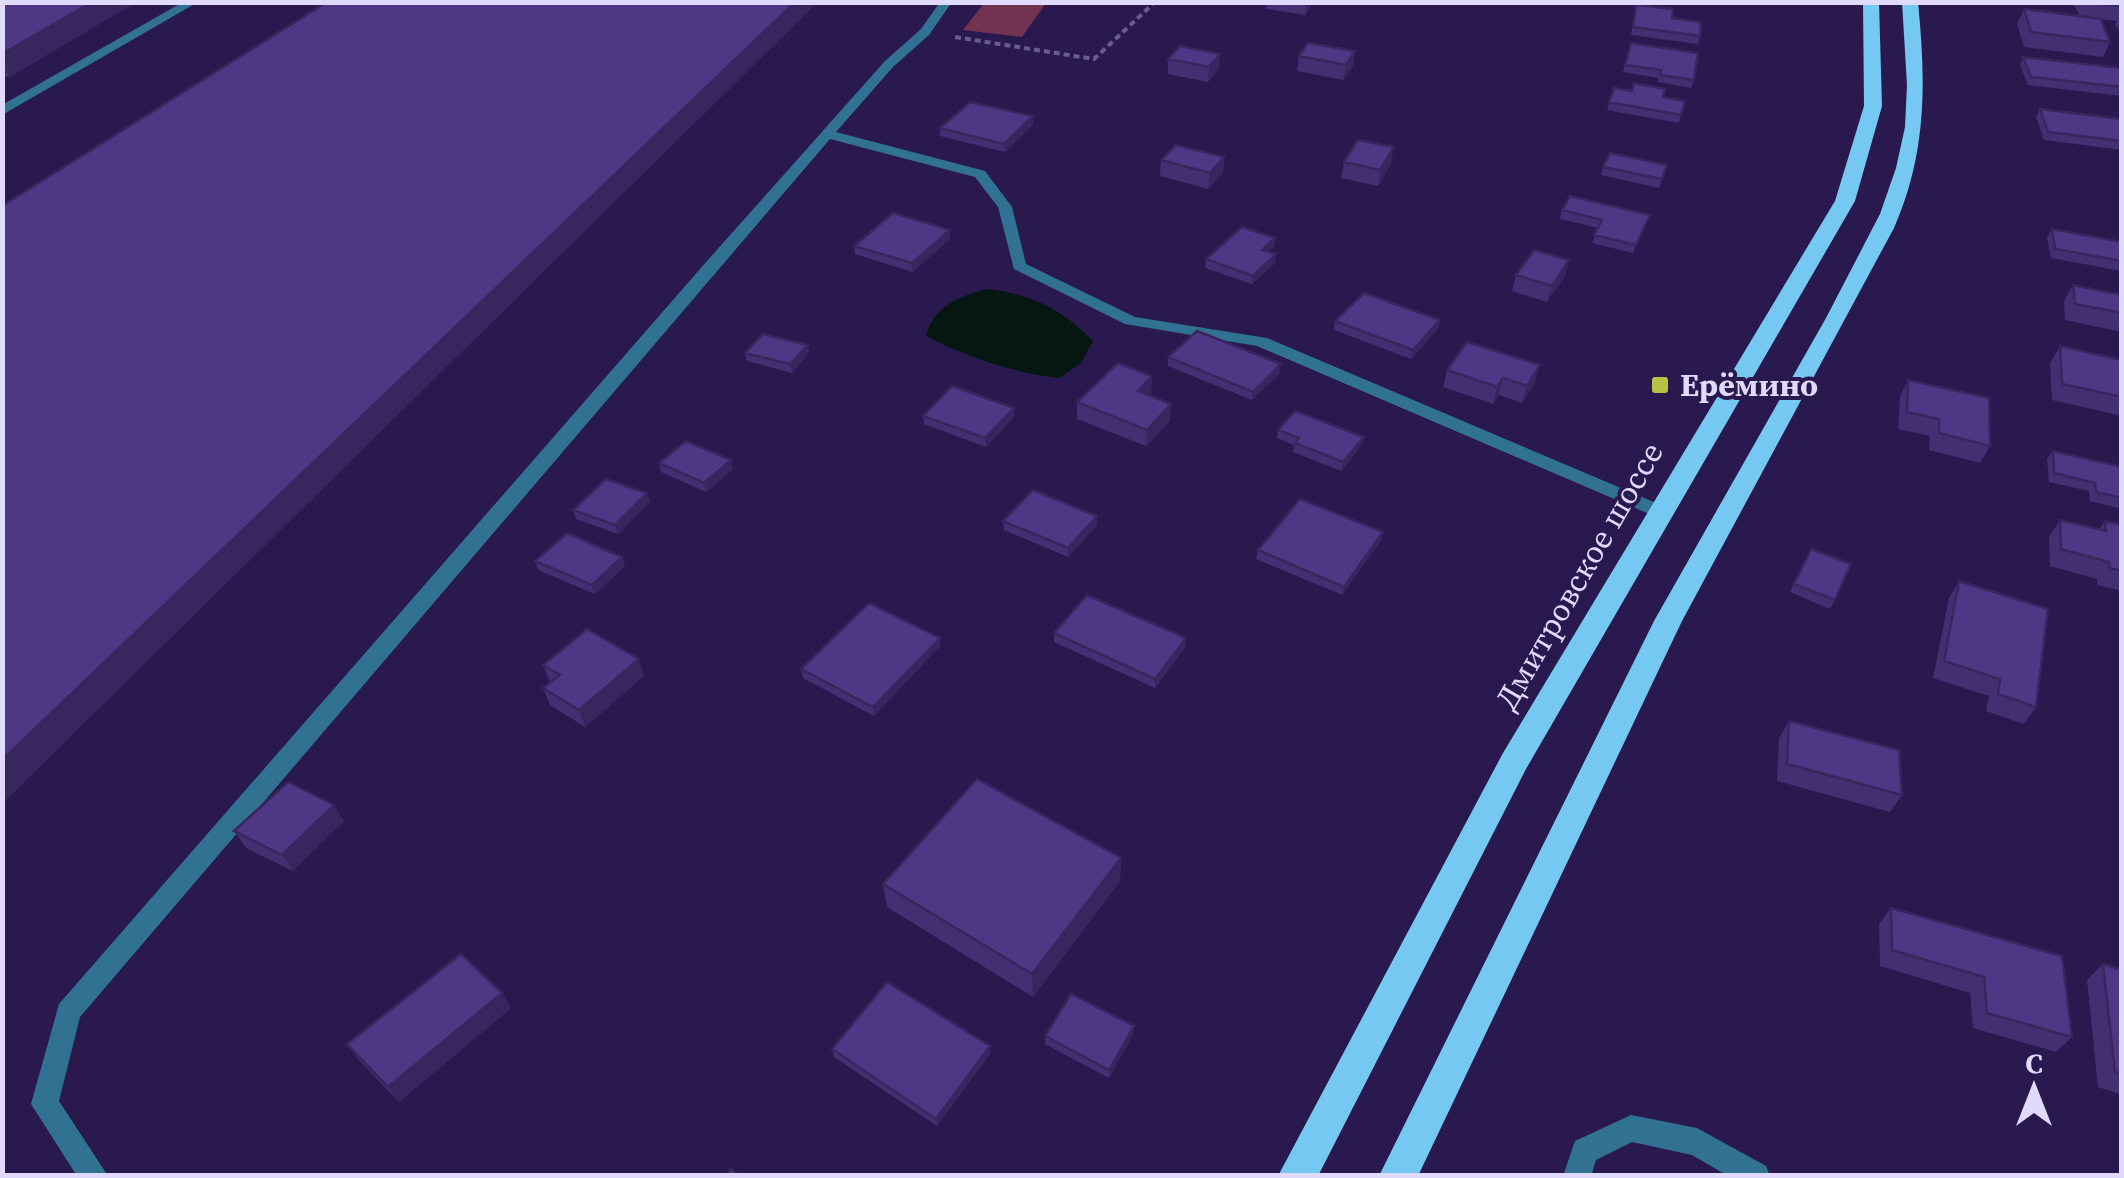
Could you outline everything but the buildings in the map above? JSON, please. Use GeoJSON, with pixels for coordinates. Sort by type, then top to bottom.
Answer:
{"type":"FeatureCollection","features":[{"type":"Feature","properties":{"kind":"highway","name":"Дмитровское шоссе"},"geometry":{"type":"LineString","coordinates":[[1297,1176],[1514,762],[1845,200],[1873,106],[1871,2]]}},
{"type":"Feature","properties":{"kind":"highway"},"geometry":{"type":"LineString","coordinates":[[1398,1176],[1594,766],[1711,539],[1804,378],[1888,220],[1907,166],[1915,119],[1917,70],[1910,2]]}},
{"type":"Feature","properties":{"kind":"street"},"geometry":{"type":"LineString","coordinates":[[2,111],[192,2]]}},
{"type":"Feature","properties":{"kind":"street"},"geometry":{"type":"LineString","coordinates":[[94,1176],[45,1104],[68,1012],[889,64],[925,32],[946,2]]}},
{"type":"Feature","properties":{"kind":"street"},"geometry":{"type":"LineString","coordinates":[[828,134],[980,174],[1005,208],[1020,266],[1131,322],[1261,342],[1662,512]]}},
{"type":"Feature","properties":{"kind":"street"},"geometry":{"type":"LineString","coordinates":[[1577,1176],[1584,1151],[1630,1128],[1697,1142],[1756,1176]]}},
{"type":"Feature","properties":{"kind":"path"},"geometry":{"type":"LineString","coordinates":[[925,32],[1094,59],[1155,2]]}},
{"type":"Feature","properties":{"kind":"shaded area"},"geometry":{"type":"Polygon","coordinates":[[[985,2],[1046,3],[1022,37],[963,30],[985,2]]]}},
{"type":"Feature","properties":{"kind":"shaded area"},"geometry":{"type":"Polygon","coordinates":[[[986,289],[1031,299],[1069,320],[1093,341],[1081,363],[1059,378],[1041,375],[991,363],[926,336],[941,310],[957,299],[986,289]]]}},
{"type":"Feature","properties":{"kind":"place","name":"Ерёмино"},"geometry":{"type":"Point","coordinates":[1660,385]}}]}
